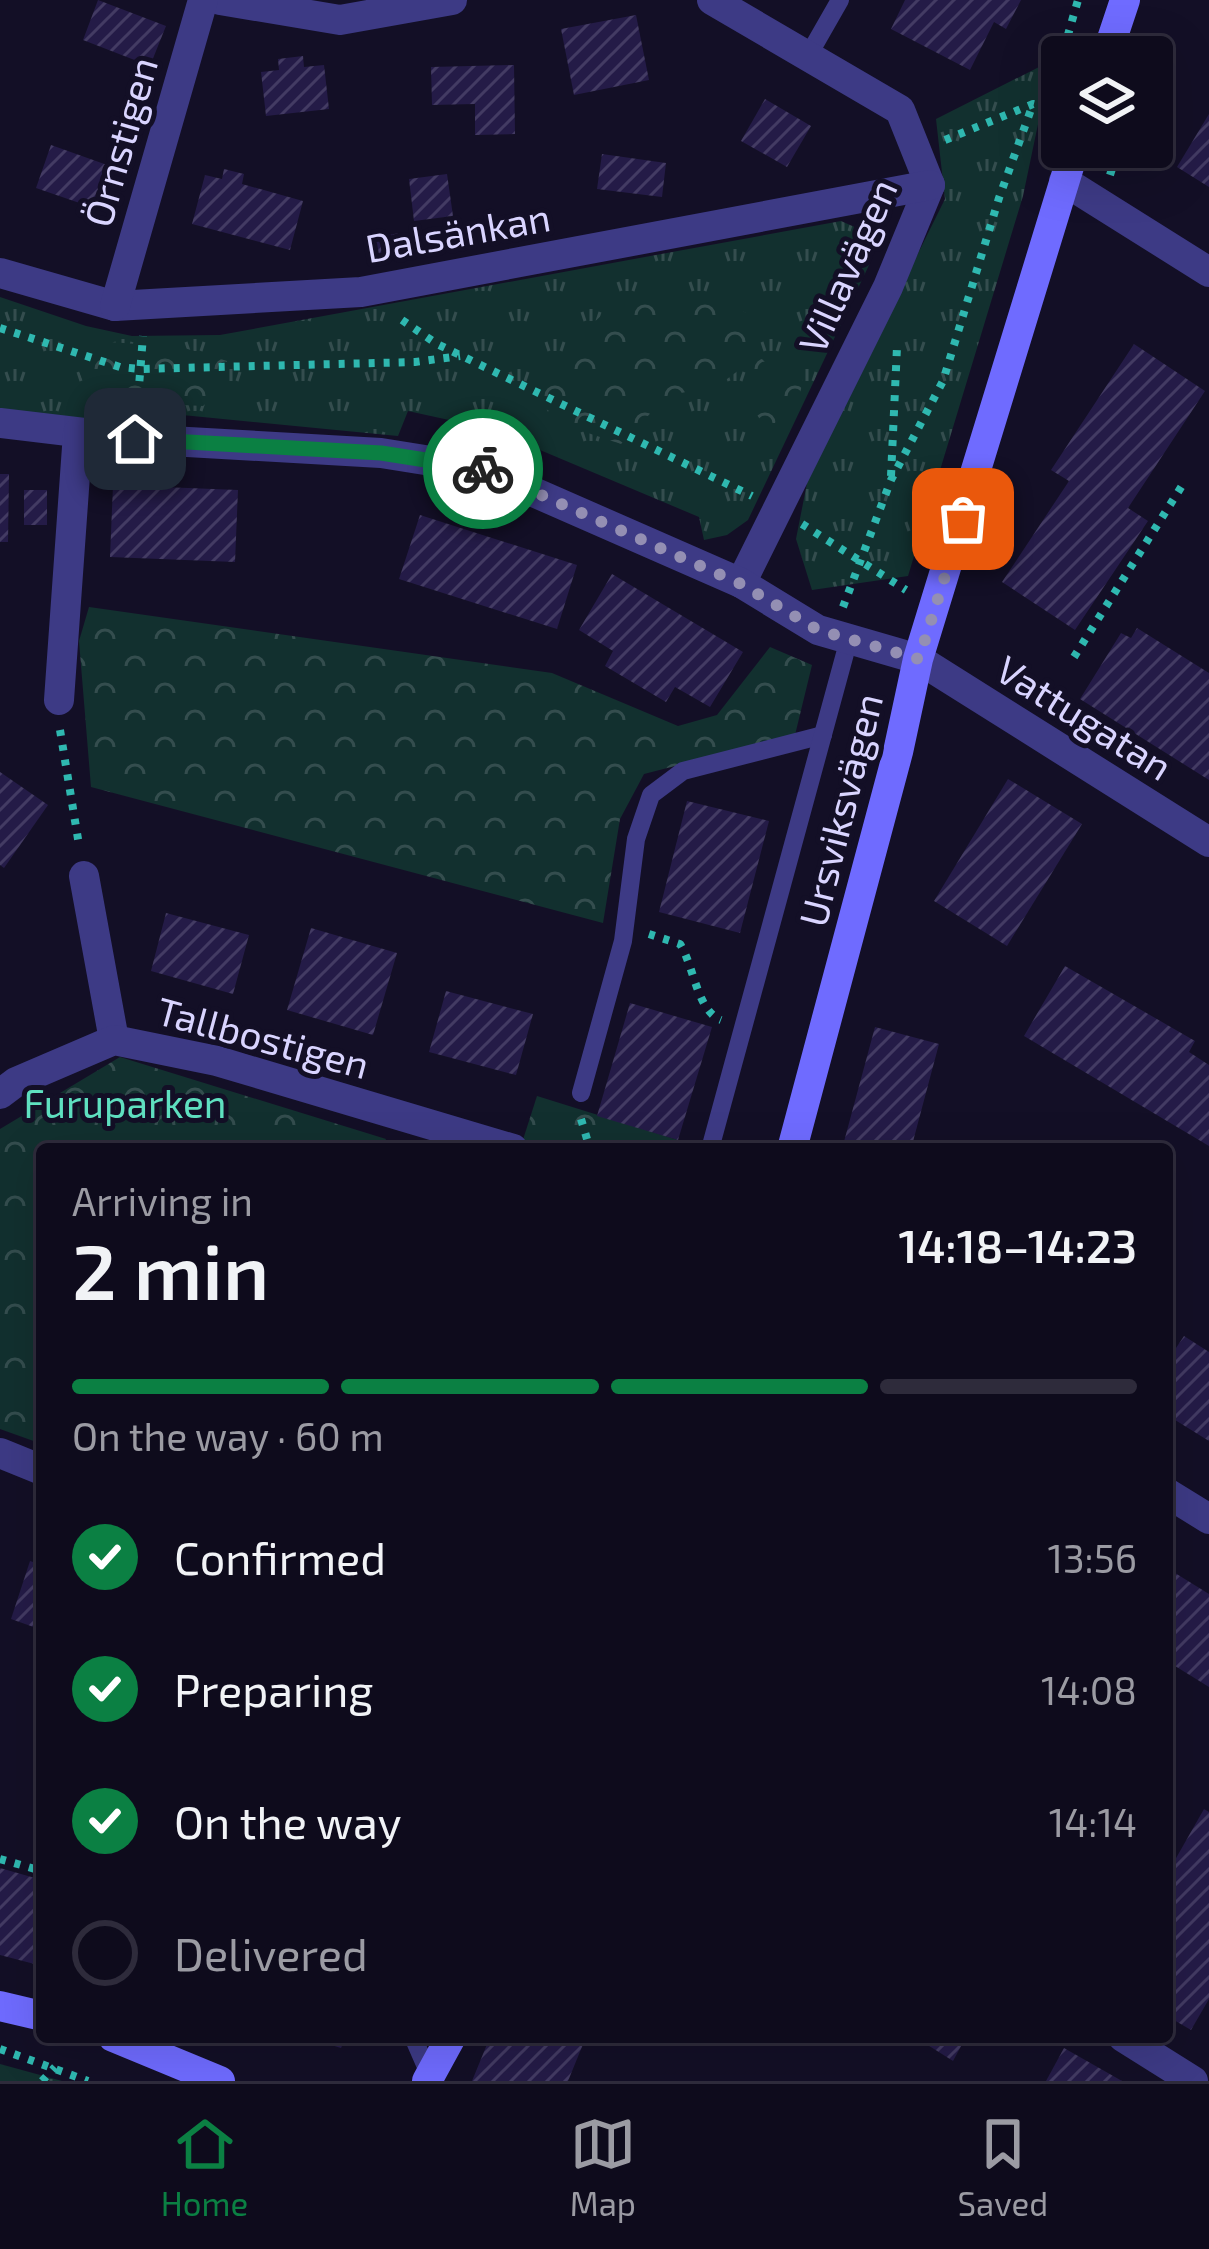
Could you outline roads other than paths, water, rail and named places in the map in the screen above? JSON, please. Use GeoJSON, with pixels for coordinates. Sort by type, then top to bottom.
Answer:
{"type":"FeatureCollection","features":[{"type":"Feature","properties":{"kind":"street","name":"Örnstigen"},"geometry":{"type":"LineString","coordinates":[[130,305],[202,0]]}},
{"type":"Feature","properties":{"kind":"street"},"geometry":{"type":"LineString","coordinates":[[220,0],[340,20],[452,0]]}},
{"type":"Feature","properties":{"kind":"street","name":"Villavägen"},"geometry":{"type":"LineString","coordinates":[[712,0],[901,110],[930,185],[888,286],[741,584]]}},
{"type":"Feature","properties":{"kind":"street"},"geometry":{"type":"LineString","coordinates":[[1113,36],[1125,0]]}},
{"type":"Feature","properties":{"kind":"street","name":"Ursviksvägen"},"geometry":{"type":"LineString","coordinates":[[794,1143],[919,659],[1069,168]]}},
{"type":"Feature","properties":{"kind":"street"},"geometry":{"type":"LineString","coordinates":[[1064,182],[1209,272]]}},
{"type":"Feature","properties":{"kind":"street","name":"Dalsänkan"},"geometry":{"type":"LineString","coordinates":[[0,273],[130,305],[361,292],[930,185]]}},
{"type":"Feature","properties":{"kind":"street","name":"Vattugatan"},"geometry":{"type":"LineString","coordinates":[[0,423],[135,439],[381,453],[481,469],[741,584],[818,630],[919,659],[1209,842]]}},
{"type":"Feature","properties":{"kind":"street"},"geometry":{"type":"LineString","coordinates":[[59,700],[78,433]]}},
{"type":"Feature","properties":{"kind":"street"},"geometry":{"type":"LineString","coordinates":[[85,877],[114,1040]]}},
{"type":"Feature","properties":{"kind":"street","name":"Tallbostigen"},"geometry":{"type":"LineString","coordinates":[[0,1094],[16,1082],[114,1040],[217,1060],[493,1143]]}},
{"type":"Feature","properties":{"kind":"street"},"geometry":{"type":"LineString","coordinates":[[0,1454],[36,1468]]}},
{"type":"Feature","properties":{"kind":"street"},"geometry":{"type":"LineString","coordinates":[[1173,1497],[1209,1519]]}},
{"type":"Feature","properties":{"kind":"street"},"geometry":{"type":"LineString","coordinates":[[0,2006],[36,2015]]}},
{"type":"Feature","properties":{"kind":"street"},"geometry":{"type":"LineString","coordinates":[[127,2043],[220,2081]]}},
{"type":"Feature","properties":{"kind":"street"},"geometry":{"type":"LineString","coordinates":[[429,2078],[449,2043]]}},
{"type":"Feature","properties":{"kind":"street"},"geometry":{"type":"LineString","coordinates":[[1133,2043],[1193,2081]]}},
{"type":"Feature","properties":{"kind":"lane"},"geometry":{"type":"LineString","coordinates":[[808,56],[840,0]]}},
{"type":"Feature","properties":{"kind":"lane"},"geometry":{"type":"LineString","coordinates":[[712,1143],[823,735],[841,636]]}},
{"type":"Feature","properties":{"kind":"lane"},"geometry":{"type":"LineString","coordinates":[[581,1093],[624,928],[636,839],[651,795],[683,771],[823,735]]}},
{"type":"Feature","properties":{"kind":"lane"},"geometry":{"type":"LineString","coordinates":[[415,2043],[429,2078]]}},
{"type":"Feature","properties":{"kind":"park label","name":"Furuparken"},"geometry":{"type":"Point","coordinates":[125,1104]}}]}
